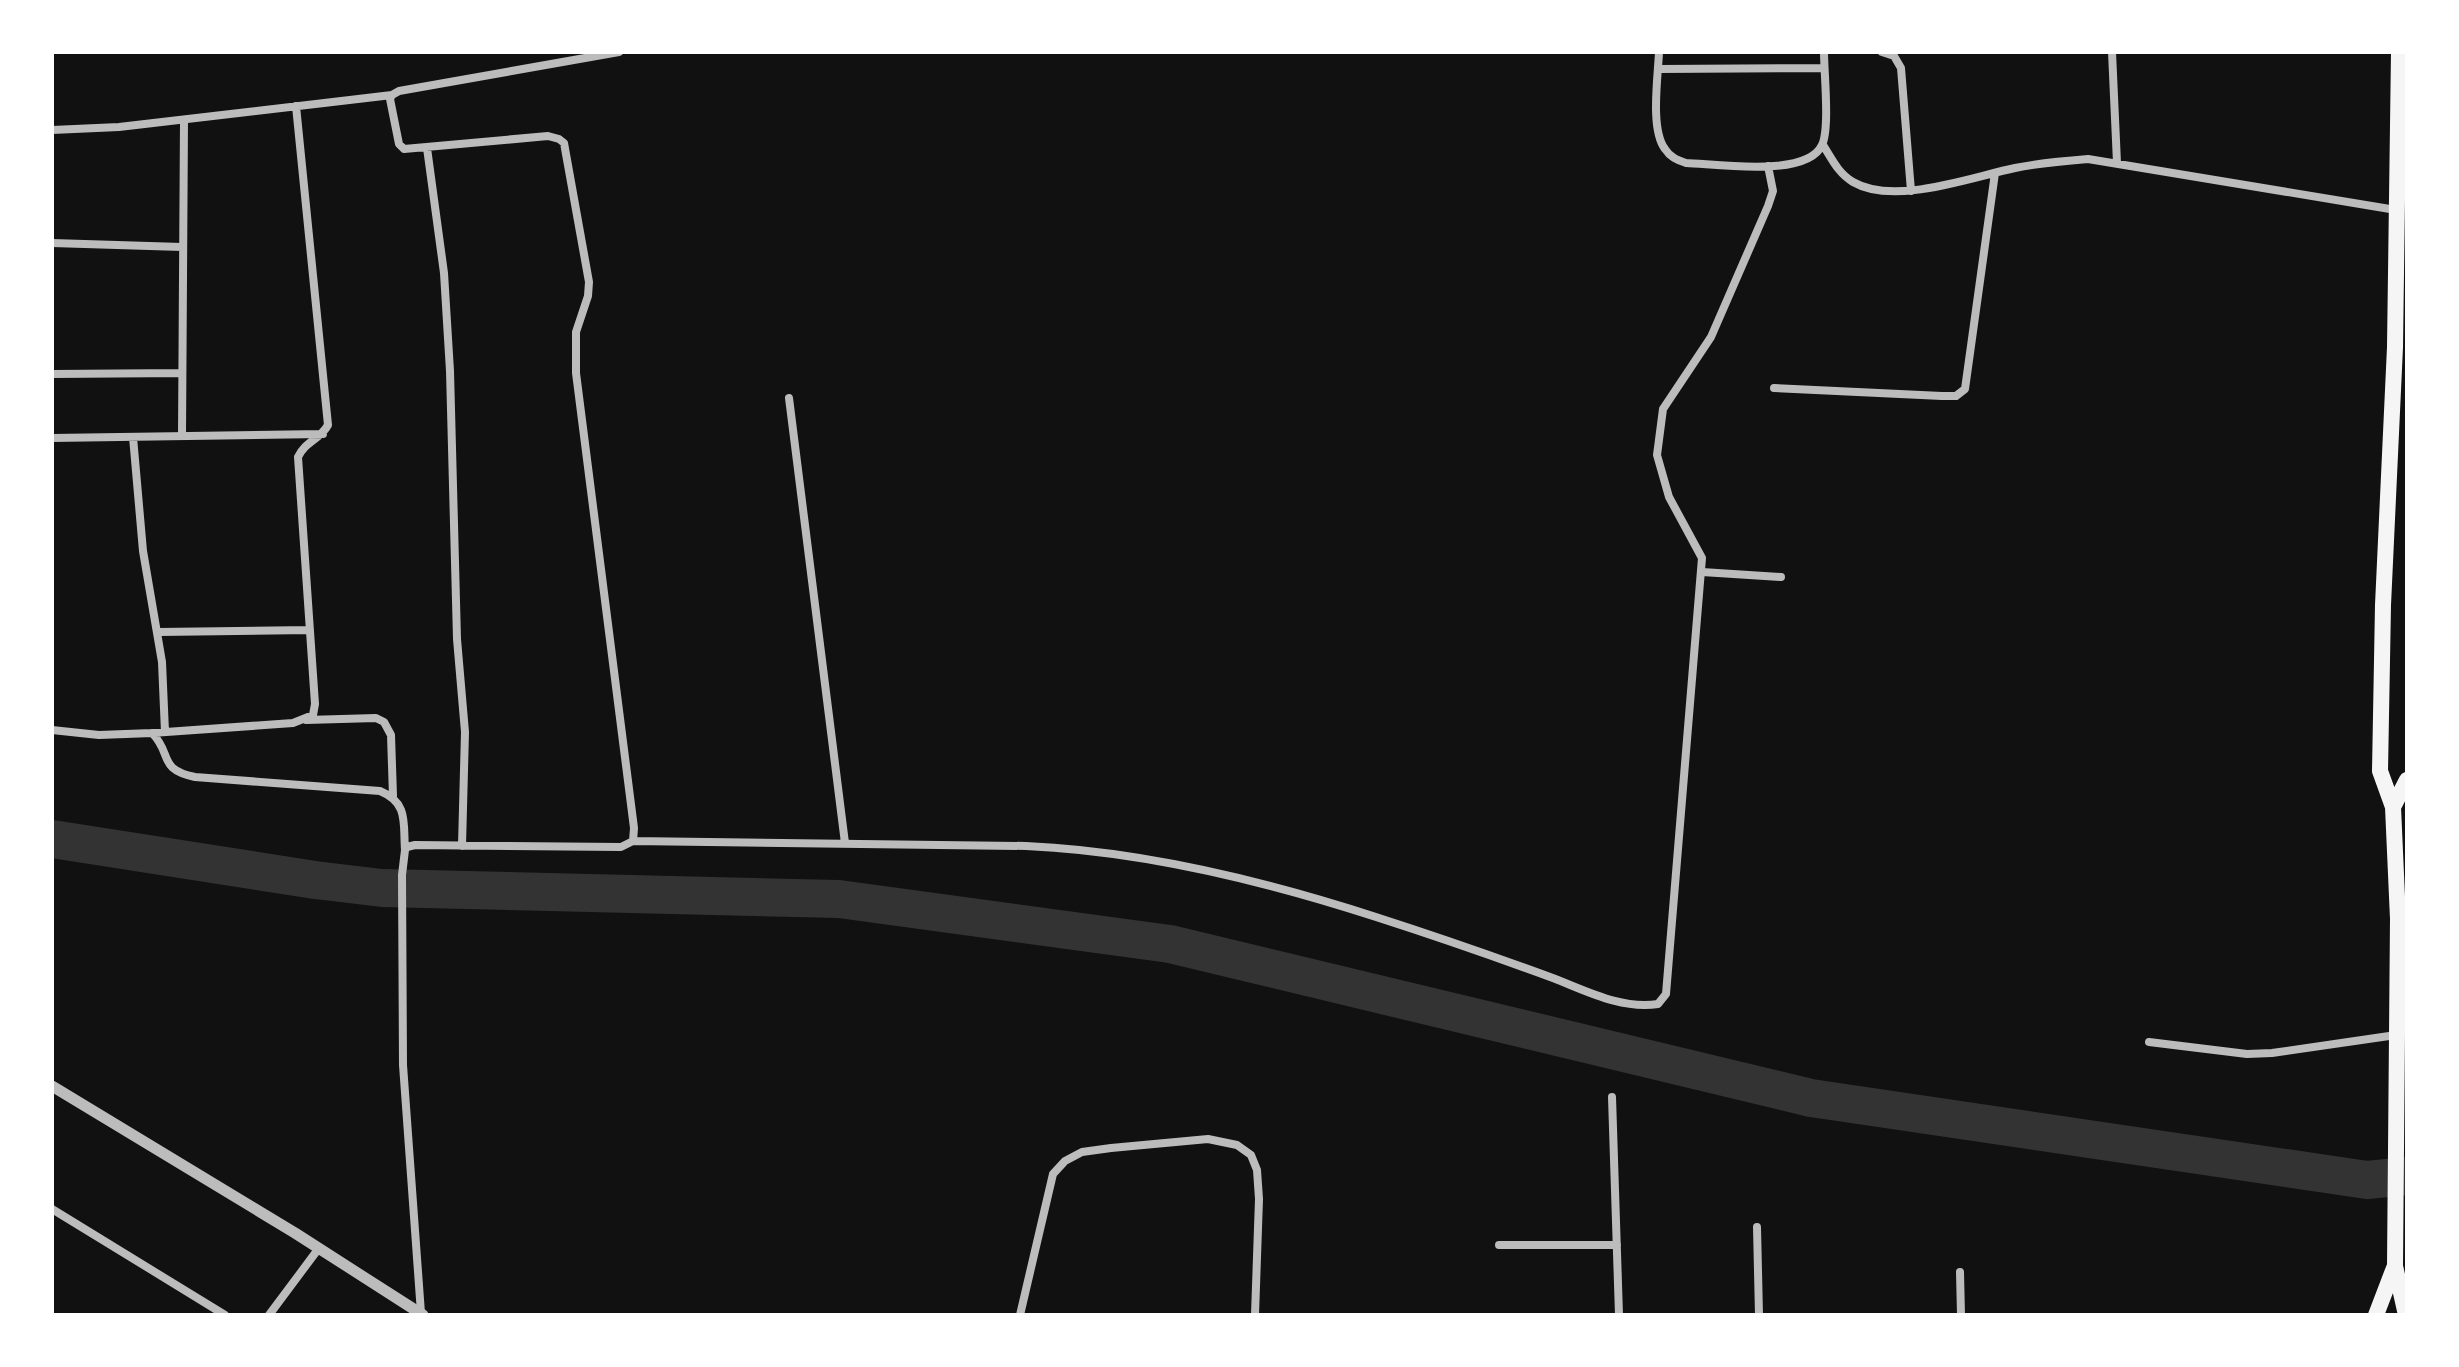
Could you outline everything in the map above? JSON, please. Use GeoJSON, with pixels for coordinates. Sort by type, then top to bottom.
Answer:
{"type":"FeatureCollection","features":[{"type":"Feature","properties":{"kind":"highway"},"geometry":{"type":"LineString","coordinates":[[2399,52],[2395,347],[2383,605],[2380,771],[2393,807],[2398,919],[2395,1266],[2406,1315]]}},
{"type":"Feature","properties":{"kind":"highway"},"geometry":{"type":"LineString","coordinates":[[2393,807],[2407,780]]}},
{"type":"Feature","properties":{"kind":"highway"},"geometry":{"type":"LineString","coordinates":[[2376,1315],[2395,1266]]}},
{"type":"Feature","properties":{"kind":"street"},"geometry":{"type":"LineString","coordinates":[[52,130],[119,127],[392,95],[399,91],[619,52]]}},
{"type":"Feature","properties":{"kind":"street"},"geometry":{"type":"LineString","coordinates":[[1659,52],[1658,133],[1663,147],[1673,158],[1686,163],[1768,166],[1799,163],[1814,156],[1823,145],[1824,52]]}},
{"type":"Feature","properties":{"kind":"street"},"geometry":{"type":"LineString","coordinates":[[1882,52],[1894,56],[1901,68],[1911,191]]}},
{"type":"Feature","properties":{"kind":"street"},"geometry":{"type":"LineString","coordinates":[[2112,52],[2117,163]]}},
{"type":"Feature","properties":{"kind":"street"},"geometry":{"type":"LineString","coordinates":[[1659,69],[1824,68]]}},
{"type":"Feature","properties":{"kind":"street"},"geometry":{"type":"LineString","coordinates":[[392,95],[390,103],[400,147],[406,150],[548,136],[564,143],[589,282],[588,296],[576,332],[576,373],[634,828],[633,841]]}},
{"type":"Feature","properties":{"kind":"street"},"geometry":{"type":"LineString","coordinates":[[296,106],[328,425],[323,434],[303,446],[298,457],[315,704],[313,715],[304,720]]}},
{"type":"Feature","properties":{"kind":"street"},"geometry":{"type":"LineString","coordinates":[[182,436],[184,120]]}},
{"type":"Feature","properties":{"kind":"street"},"geometry":{"type":"LineString","coordinates":[[1823,145],[1840,173],[1856,184],[1880,190],[1911,191],[2052,162],[2088,159],[2396,210]]}},
{"type":"Feature","properties":{"kind":"street"},"geometry":{"type":"LineString","coordinates":[[427,148],[444,273],[450,371],[457,639],[465,732],[462,846]]}},
{"type":"Feature","properties":{"kind":"street"},"geometry":{"type":"LineString","coordinates":[[405,850],[411,846],[621,847],[633,841],[1068,848],[1253,881],[1375,917],[1610,999],[1645,1006],[1658,1004],[1666,994],[1702,572],[1702,558],[1669,497],[1657,455],[1663,409],[1711,337],[1768,206],[1773,191],[1768,166]]}},
{"type":"Feature","properties":{"kind":"street"},"geometry":{"type":"LineString","coordinates":[[1774,388],[1942,396],[1956,396],[1965,389],[1995,173]]}},
{"type":"Feature","properties":{"kind":"street"},"geometry":{"type":"LineString","coordinates":[[52,243],[182,247]]}},
{"type":"Feature","properties":{"kind":"street"},"geometry":{"type":"LineString","coordinates":[[52,374],[182,373]]}},
{"type":"Feature","properties":{"kind":"street"},"geometry":{"type":"LineString","coordinates":[[789,398],[845,843]]}},
{"type":"Feature","properties":{"kind":"street"},"geometry":{"type":"LineString","coordinates":[[52,438],[323,434]]}},
{"type":"Feature","properties":{"kind":"street"},"geometry":{"type":"LineString","coordinates":[[133,437],[143,551],[159,632],[165,732]]}},
{"type":"Feature","properties":{"kind":"street"},"geometry":{"type":"LineString","coordinates":[[1702,572],[1781,577]]}},
{"type":"Feature","properties":{"kind":"street"},"geometry":{"type":"LineString","coordinates":[[159,632],[310,630]]}},
{"type":"Feature","properties":{"kind":"street"},"geometry":{"type":"LineString","coordinates":[[52,730],[99,735],[304,720],[376,718],[384,722],[391,735],[393,796]]}},
{"type":"Feature","properties":{"kind":"street"},"geometry":{"type":"LineString","coordinates":[[152,733],[167,762],[174,771],[184,775],[380,791],[393,796],[400,804],[405,850],[402,875],[403,1065],[422,1314]]}},
{"type":"Feature","properties":{"kind":"street"},"geometry":{"type":"LineString","coordinates":[[2149,1042],[2247,1054],[2396,1035]]}},
{"type":"Feature","properties":{"kind":"street"},"geometry":{"type":"LineString","coordinates":[[52,1086],[422,1314]]}},
{"type":"Feature","properties":{"kind":"street"},"geometry":{"type":"LineString","coordinates":[[1612,1097],[1619,1315]]}},
{"type":"Feature","properties":{"kind":"street"},"geometry":{"type":"LineString","coordinates":[[1020,1315],[1053,1174],[1065,1161],[1082,1152],[1208,1139],[1237,1145],[1251,1155],[1257,1170],[1255,1315]]}},
{"type":"Feature","properties":{"kind":"street"},"geometry":{"type":"LineString","coordinates":[[52,1209],[225,1315]]}},
{"type":"Feature","properties":{"kind":"street"},"geometry":{"type":"LineString","coordinates":[[1757,1227],[1759,1315]]}},
{"type":"Feature","properties":{"kind":"street"},"geometry":{"type":"LineString","coordinates":[[1499,1245],[1617,1245]]}},
{"type":"Feature","properties":{"kind":"street"},"geometry":{"type":"LineString","coordinates":[[269,1315],[319,1248]]}},
{"type":"Feature","properties":{"kind":"street"},"geometry":{"type":"LineString","coordinates":[[1960,1272],[1961,1315]]}},
{"type":"Feature","properties":{"kind":"waterway"},"geometry":{"type":"LineString","coordinates":[[52,839],[382,888],[839,899],[1170,944],[1811,1098],[2367,1180],[2407,1176]]}}]}
